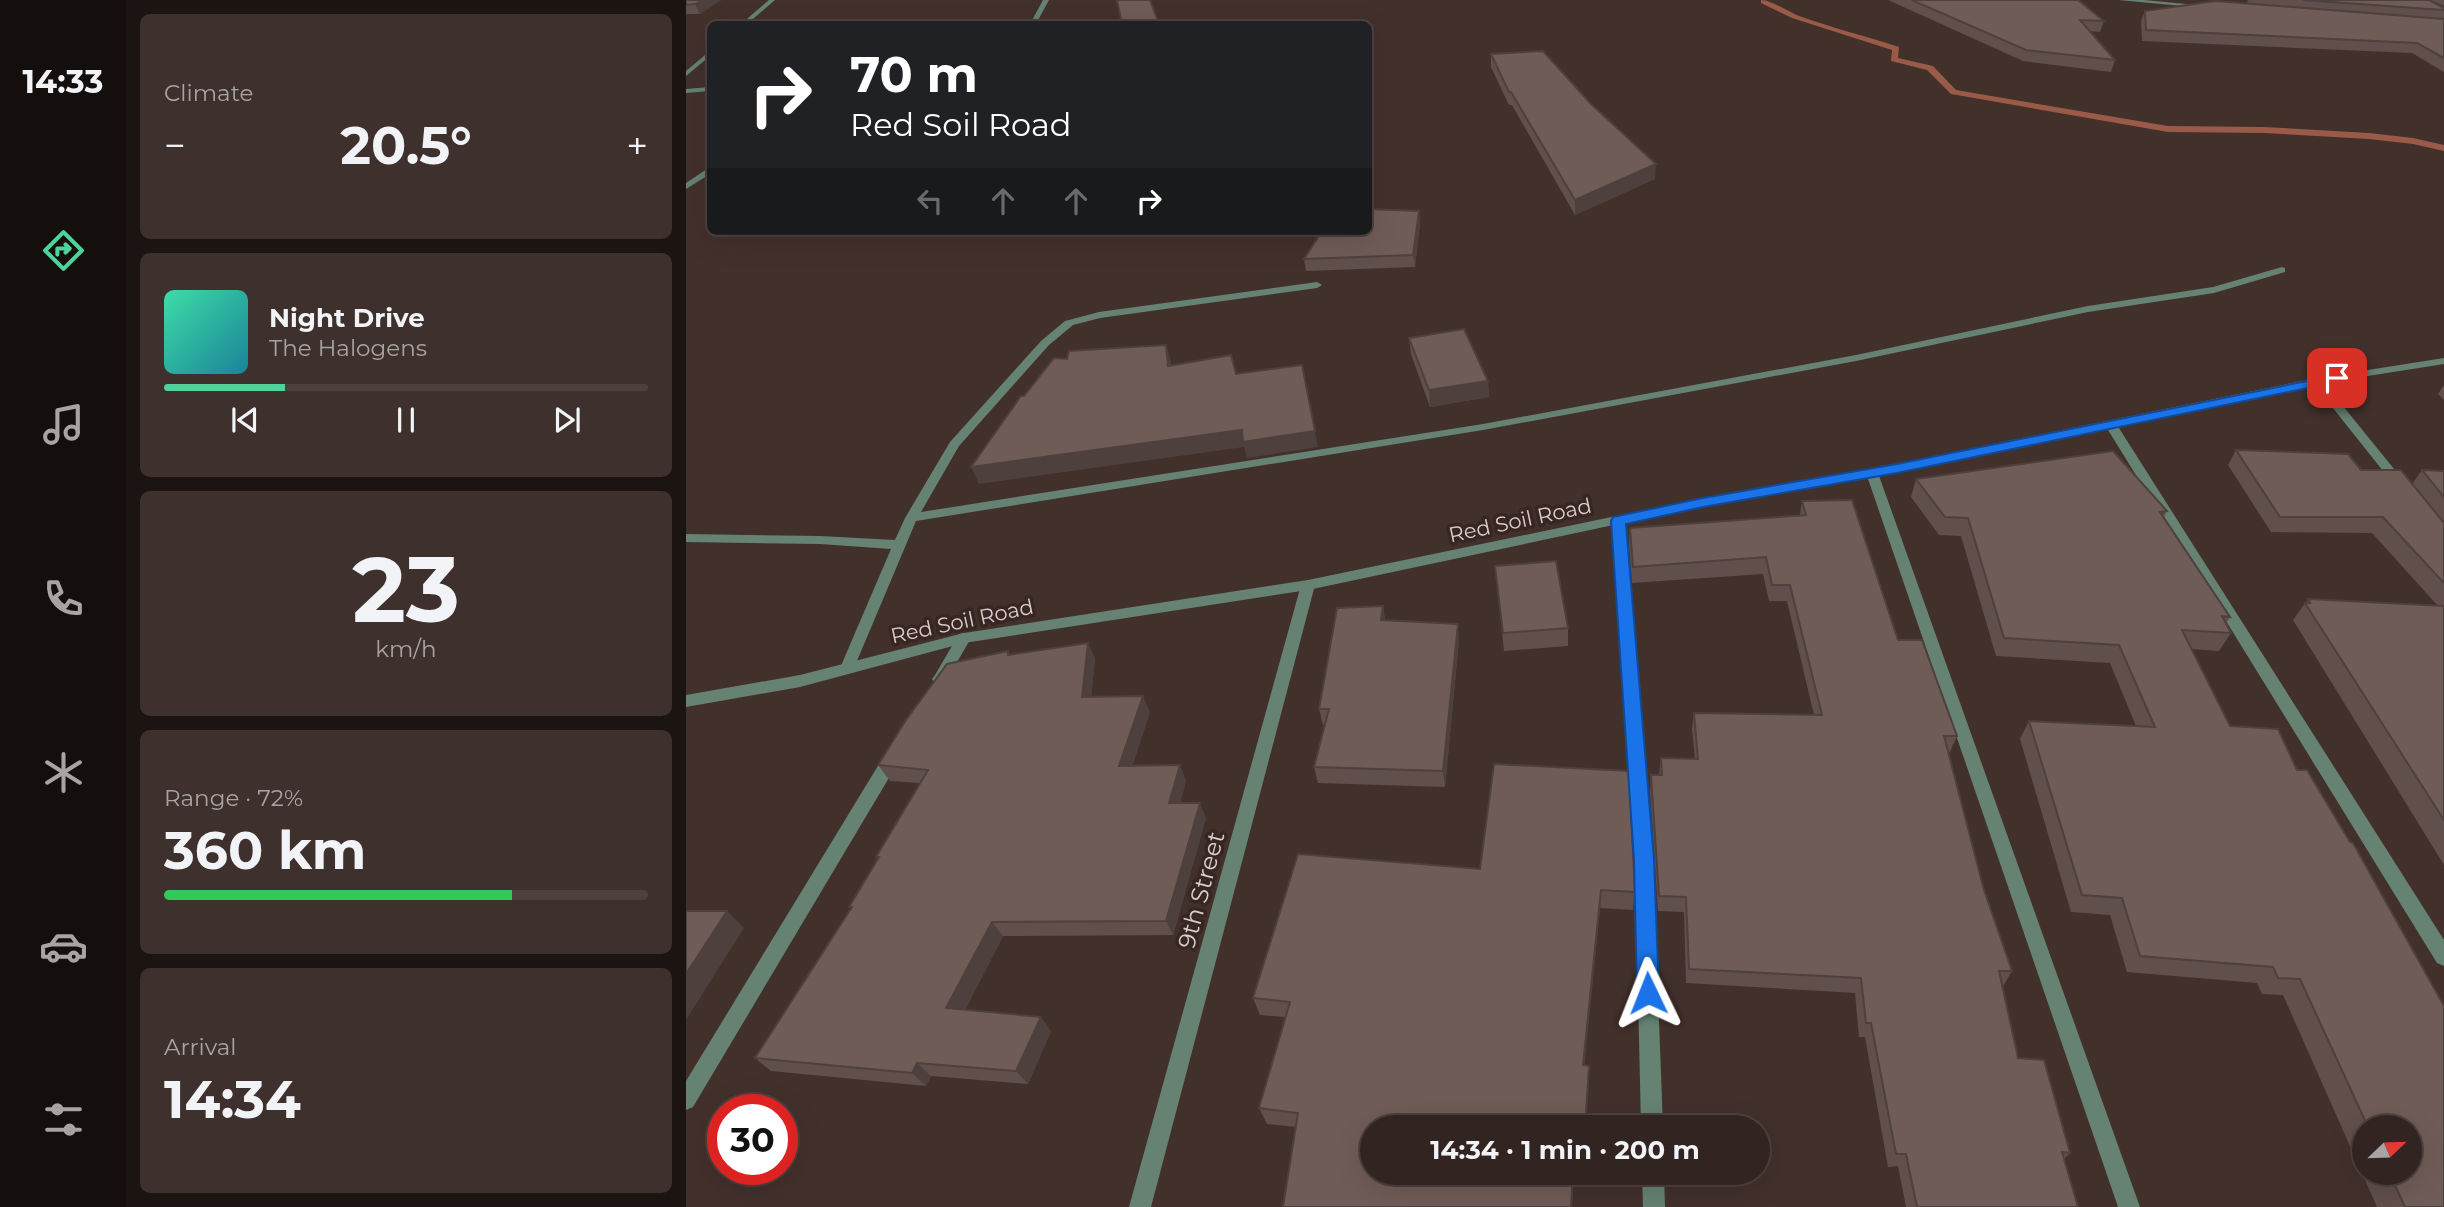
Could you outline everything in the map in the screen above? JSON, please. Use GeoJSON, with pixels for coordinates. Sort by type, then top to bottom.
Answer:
{"type":"FeatureCollection","features":[{"type":"Feature","properties":{"kind":"street"},"geometry":{"type":"LineString","coordinates":[[748,21],[772,0]]}},
{"type":"Feature","properties":{"kind":"street"},"geometry":{"type":"LineString","coordinates":[[1035,21],[1046,0]]}},
{"type":"Feature","properties":{"kind":"street"},"geometry":{"type":"LineString","coordinates":[[2121,0],[2214,7]]}},
{"type":"Feature","properties":{"kind":"street"},"geometry":{"type":"LineString","coordinates":[[686,74],[707,56]]}},
{"type":"Feature","properties":{"kind":"street"},"geometry":{"type":"LineString","coordinates":[[686,91],[707,89]]}},
{"type":"Feature","properties":{"kind":"street"},"geometry":{"type":"LineString","coordinates":[[686,187],[707,173]]}},
{"type":"Feature","properties":{"kind":"street"},"geometry":{"type":"LineString","coordinates":[[911,518],[1483,427],[1856,358],[2088,309],[2214,290],[2282,270]]}},
{"type":"Feature","properties":{"kind":"street"},"geometry":{"type":"LineString","coordinates":[[847,668],[911,518],[954,444],[1045,343],[1069,323],[1099,315],[1317,285]]}},
{"type":"Feature","properties":{"kind":"street","name":"Red Soil Road"},"geometry":{"type":"LineString","coordinates":[[686,701],[800,681],[964,638],[1308,585],[1703,502],[1872,473],[2317,381],[2444,361]]}},
{"type":"Feature","properties":{"kind":"street"},"geometry":{"type":"LineString","coordinates":[[2317,381],[2410,497]]}},
{"type":"Feature","properties":{"kind":"street"},"geometry":{"type":"LineString","coordinates":[[2111,425],[2444,957]]}},
{"type":"Feature","properties":{"kind":"street"},"geometry":{"type":"LineString","coordinates":[[1872,473],[2129,1207]]}},
{"type":"Feature","properties":{"kind":"street"},"geometry":{"type":"LineString","coordinates":[[1618,521],[1644,860],[1652,1115]]}},
{"type":"Feature","properties":{"kind":"street"},"geometry":{"type":"LineString","coordinates":[[686,538],[820,540],[899,545]]}},
{"type":"Feature","properties":{"kind":"street","name":"9th Street"},"geometry":{"type":"LineString","coordinates":[[1140,1207],[1308,585]]}},
{"type":"Feature","properties":{"kind":"street"},"geometry":{"type":"LineString","coordinates":[[929,697],[964,638]]}},
{"type":"Feature","properties":{"kind":"street"},"geometry":{"type":"LineString","coordinates":[[686,1100],[900,744]]}},
{"type":"Feature","properties":{"kind":"street"},"geometry":{"type":"LineString","coordinates":[[1653,1185],[1654,1207]]}},
{"type":"Feature","properties":{"kind":"building"},"geometry":{"type":"Polygon","coordinates":[[[686,0],[702,0],[686,5],[686,0]]]}},
{"type":"Feature","properties":{"kind":"building"},"geometry":{"type":"Polygon","coordinates":[[[1117,0],[1150,0],[1158,21],[1121,21],[1117,0]]]}},
{"type":"Feature","properties":{"kind":"building"},"geometry":{"type":"Polygon","coordinates":[[[1912,0],[2078,0],[2104,21],[2080,20],[2115,60],[2026,50],[1912,0]]]}},
{"type":"Feature","properties":{"kind":"building"},"geometry":{"type":"Polygon","coordinates":[[[2303,0],[2429,0],[2444,10],[2303,0]]]}},
{"type":"Feature","properties":{"kind":"building"},"geometry":{"type":"Polygon","coordinates":[[[2215,1],[2444,19],[2444,58],[2417,43],[2146,30],[2145,11],[2215,1]]]}},
{"type":"Feature","properties":{"kind":"building"},"geometry":{"type":"Polygon","coordinates":[[[1543,51],[1591,104],[1656,164],[1575,200],[1509,92],[1491,54],[1543,51]]]}},
{"type":"Feature","properties":{"kind":"building"},"geometry":{"type":"Polygon","coordinates":[[[1372,209],[1419,211],[1413,255],[1304,259],[1319,235],[1372,235],[1372,209]]]}},
{"type":"Feature","properties":{"kind":"building"},"geometry":{"type":"Polygon","coordinates":[[[1464,329],[1488,381],[1429,390],[1409,338],[1464,329]]]}},
{"type":"Feature","properties":{"kind":"building"},"geometry":{"type":"Polygon","coordinates":[[[1166,345],[1168,366],[1231,355],[1236,374],[1302,365],[1315,431],[1243,442],[1242,430],[971,467],[1021,396],[1024,396],[1054,358],[1067,359],[1069,351],[1166,345]]]}},
{"type":"Feature","properties":{"kind":"building"},"geometry":{"type":"Polygon","coordinates":[[[2236,450],[2348,454],[2361,470],[2401,470],[2444,523],[2444,583],[2383,517],[2280,517],[2236,450]]]}},
{"type":"Feature","properties":{"kind":"building"},"geometry":{"type":"Polygon","coordinates":[[[2113,451],[2167,511],[2160,512],[2230,617],[2222,616],[2231,633],[2182,630],[2230,726],[2278,729],[2297,770],[2307,770],[2353,843],[2444,1006],[2444,1207],[2405,1207],[2395,1185],[2422,1185],[2422,1115],[2362,1115],[2300,979],[2278,978],[2273,967],[2140,956],[2122,898],[2082,895],[2029,721],[2155,727],[2119,645],[2004,638],[1968,518],[1945,517],[1916,479],[2113,451]]]}},
{"type":"Feature","properties":{"kind":"building"},"geometry":{"type":"Polygon","coordinates":[[[2422,470],[2444,471],[2444,497],[2422,470]]]}},
{"type":"Feature","properties":{"kind":"building"},"geometry":{"type":"Polygon","coordinates":[[[1852,500],[1898,640],[1922,640],[1957,736],[1944,736],[1984,890],[2012,971],[1999,971],[2018,1058],[2044,1060],[2070,1153],[2062,1152],[2078,1207],[1917,1207],[1906,1154],[1896,1154],[1871,1023],[1866,1023],[1861,978],[1689,969],[1686,897],[1659,896],[1651,775],[1662,775],[1661,758],[1698,759],[1694,713],[1822,715],[1790,585],[1772,585],[1766,557],[1633,567],[1630,528],[1806,515],[1802,501],[1852,500]]]}},
{"type":"Feature","properties":{"kind":"building"},"geometry":{"type":"Polygon","coordinates":[[[1556,561],[1568,628],[1503,633],[1495,566],[1556,561]]]}},
{"type":"Feature","properties":{"kind":"building"},"geometry":{"type":"Polygon","coordinates":[[[2308,599],[2444,606],[2444,820],[2305,603],[2310,603],[2308,599]]]}},
{"type":"Feature","properties":{"kind":"building"},"geometry":{"type":"Polygon","coordinates":[[[1383,606],[1381,620],[1458,624],[1443,771],[1314,767],[1329,709],[1319,709],[1337,608],[1383,606]]]}},
{"type":"Feature","properties":{"kind":"building"},"geometry":{"type":"Polygon","coordinates":[[[1088,643],[1082,697],[1143,696],[1119,766],[1180,765],[1169,803],[1200,803],[1166,921],[992,922],[946,1008],[1041,1017],[1016,1071],[917,1063],[912,1073],[755,1058],[852,907],[849,907],[879,857],[876,857],[928,770],[878,765],[906,720],[947,664],[1008,651],[1008,655],[1088,643]]]}},
{"type":"Feature","properties":{"kind":"building"},"geometry":{"type":"Polygon","coordinates":[[[1494,764],[1629,771],[1635,892],[1601,890],[1583,1065],[1589,1066],[1586,1115],[1360,1115],[1360,1185],[1572,1185],[1571,1207],[1283,1207],[1298,1113],[1259,1108],[1290,1002],[1253,998],[1298,854],[1480,869],[1494,764]]]}},
{"type":"Feature","properties":{"kind":"building"},"geometry":{"type":"Polygon","coordinates":[[[686,911],[727,911],[686,974],[686,911]]]}},
{"type":"Feature","properties":{"kind":"waterway"},"geometry":{"type":"LineString","coordinates":[[1764,0],[1763,2],[1794,16],[1896,49],[1894,59],[1930,68],[1954,92],[2168,129],[2264,130],[2369,136],[2444,148]]}},
{"type":"Feature","properties":{"kind":"route"},"geometry":{"type":"LineString","coordinates":[[1648,993],[1644,860],[1618,521],[1703,502],[1848,478],[2337,378]]}}]}
